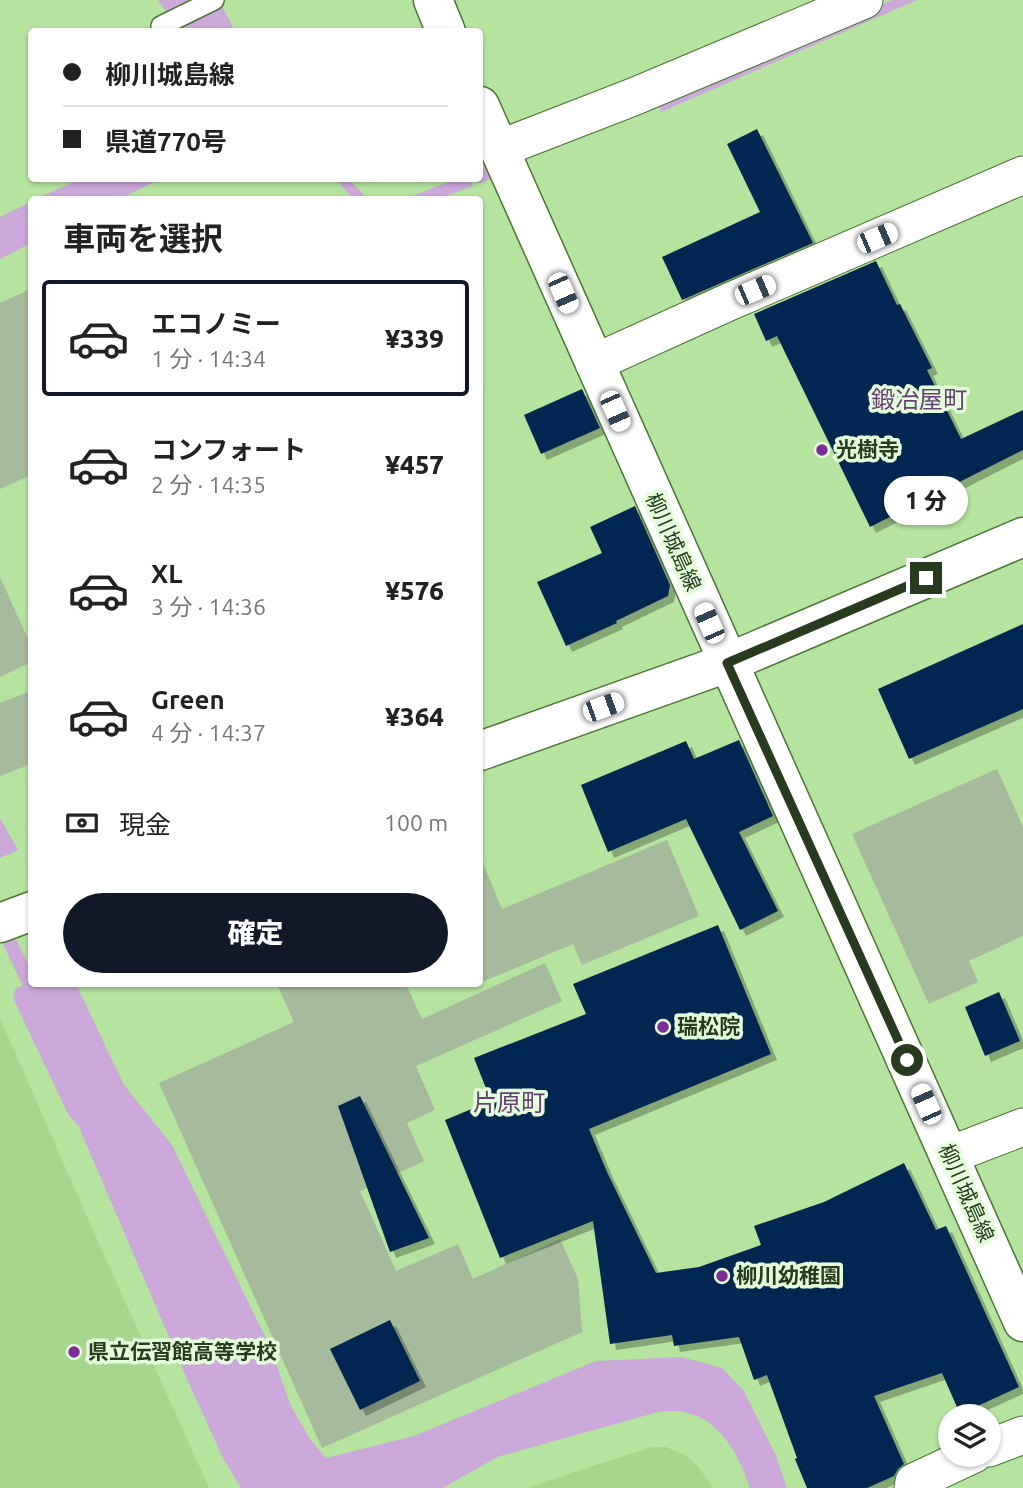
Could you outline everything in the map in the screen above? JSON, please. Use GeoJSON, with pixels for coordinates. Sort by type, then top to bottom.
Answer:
{"type":"FeatureCollection","features":[{"type":"Feature","properties":{"kind":"main road"},"geometry":{"type":"LineString","coordinates":[[433,0],[444,28]]}},
{"type":"Feature","properties":{"kind":"main road","name":"柳川城島線"},"geometry":{"type":"LineString","coordinates":[[483,113],[1023,1322]]}},
{"type":"Feature","properties":{"kind":"main road"},"geometry":{"type":"LineString","coordinates":[[483,750],[727,663],[1023,537]]}},
{"type":"Feature","properties":{"kind":"main road"},"geometry":{"type":"LineString","coordinates":[[0,923],[28,912]]}},
{"type":"Feature","properties":{"kind":"street"},"geometry":{"type":"LineString","coordinates":[[505,164],[633,97],[864,0]]}},
{"type":"Feature","properties":{"kind":"street"},"geometry":{"type":"LineString","coordinates":[[594,363],[1023,175]]}},
{"type":"Feature","properties":{"kind":"street"},"geometry":{"type":"LineString","coordinates":[[950,1155],[1023,1127]]}},
{"type":"Feature","properties":{"kind":"street"},"geometry":{"type":"LineString","coordinates":[[1001,1443],[1023,1435]]}},
{"type":"Feature","properties":{"kind":"street"},"geometry":{"type":"LineString","coordinates":[[913,1488],[914,1482],[946,1467]]}},
{"type":"Feature","properties":{"kind":"lane"},"geometry":{"type":"LineString","coordinates":[[160,26],[214,0]]}},
{"type":"Feature","properties":{"kind":"shaded area"},"geometry":{"type":"Polygon","coordinates":[[[158,0],[219,0],[233,28],[178,28],[158,0]]]}},
{"type":"Feature","properties":{"kind":"shaded area"},"geometry":{"type":"Polygon","coordinates":[[[892,0],[917,0],[661,112],[657,102],[892,0]]]}},
{"type":"Feature","properties":{"kind":"shaded area"},"geometry":{"type":"Polygon","coordinates":[[[73,182],[155,182],[125,196],[43,196],[73,182]]]}},
{"type":"Feature","properties":{"kind":"shaded area"},"geometry":{"type":"Polygon","coordinates":[[[339,182],[352,182],[365,196],[350,196],[339,182]]]}},
{"type":"Feature","properties":{"kind":"shaded area"},"geometry":{"type":"Polygon","coordinates":[[[448,182],[471,182],[473,186],[446,196],[413,196],[448,182]]]}},
{"type":"Feature","properties":{"kind":"shaded area"},"geometry":{"type":"Polygon","coordinates":[[[28,203],[28,245],[0,259],[0,217],[28,203]]]}},
{"type":"Feature","properties":{"kind":"shaded area"},"geometry":{"type":"Polygon","coordinates":[[[28,290],[28,476],[0,489],[0,303],[28,290]]]}},
{"type":"Feature","properties":{"kind":"shaded area"},"geometry":{"type":"Polygon","coordinates":[[[0,577],[28,639],[28,663],[0,677],[0,577]]]}},
{"type":"Feature","properties":{"kind":"shaded area"},"geometry":{"type":"Polygon","coordinates":[[[28,692],[28,765],[0,776],[0,703],[28,692]]]}},
{"type":"Feature","properties":{"kind":"shaded area"},"geometry":{"type":"Polygon","coordinates":[[[997,769],[1023,827],[1023,936],[969,961],[978,982],[929,1004],[852,834],[997,769]]]}},
{"type":"Feature","properties":{"kind":"shaded area"},"geometry":{"type":"Polygon","coordinates":[[[0,818],[18,850],[0,858],[0,818]]]}},
{"type":"Feature","properties":{"kind":"shaded area"},"geometry":{"type":"Polygon","coordinates":[[[667,840],[699,916],[582,965],[573,944],[483,982],[483,863],[502,909],[667,840]]]}},
{"type":"Feature","properties":{"kind":"shaded area"},"geometry":{"type":"Polygon","coordinates":[[[545,963],[562,1001],[416,1066],[435,1110],[407,1123],[424,1161],[360,1191],[396,1271],[458,1244],[473,1279],[560,1239],[578,1279],[582,1332],[322,1448],[159,1083],[294,1022],[278,987],[407,987],[422,1019],[545,963]]]}},
{"type":"Feature","properties":{"kind":"shaded area"},"geometry":{"type":"Polygon","coordinates":[[[28,983],[28,987],[77,987],[124,1085],[172,1145],[270,1347],[291,1406],[310,1439],[326,1458],[414,1436],[596,1361],[682,1357],[722,1368],[744,1391],[776,1456],[787,1488],[750,1488],[737,1456],[718,1431],[693,1414],[677,1411],[658,1412],[497,1457],[443,1488],[241,1488],[223,1458],[187,1379],[78,1125],[69,1116],[13,998],[15,989],[28,983]]]}},
{"type":"Feature","properties":{"kind":"shaded area","name":"県立伝習館高等学校"},"geometry":{"type":"Polygon","coordinates":[[[0,1018],[87,1217],[209,1488],[0,1488],[0,1018]]]}},
{"type":"Feature","properties":{"kind":"shaded area"},"geometry":{"type":"Polygon","coordinates":[[[652,1447],[666,1447],[685,1455],[697,1465],[713,1488],[526,1488],[652,1447]]]}},
{"type":"Feature","properties":{"kind":"building"},"geometry":{"type":"Polygon","coordinates":[[[757,129],[813,243],[682,300],[662,257],[760,212],[727,144],[757,129]]]}},
{"type":"Feature","properties":{"kind":"building"},"geometry":{"type":"Polygon","coordinates":[[[876,261],[932,368],[927,370],[961,439],[1023,410],[1023,450],[870,527],[777,336],[766,341],[754,314],[876,261]]]}},
{"type":"Feature","properties":{"kind":"building"},"geometry":{"type":"Polygon","coordinates":[[[582,389],[600,428],[541,454],[524,415],[582,389]]]}},
{"type":"Feature","properties":{"kind":"building"},"geometry":{"type":"Polygon","coordinates":[[[635,506],[670,585],[668,596],[566,646],[537,582],[602,553],[590,527],[635,506]]]}},
{"type":"Feature","properties":{"kind":"building"},"geometry":{"type":"Polygon","coordinates":[[[1023,624],[1023,709],[909,759],[878,689],[1023,624]]]}},
{"type":"Feature","properties":{"kind":"building"},"geometry":{"type":"Polygon","coordinates":[[[739,740],[773,816],[739,832],[778,911],[740,930],[686,819],[608,852],[581,785],[686,741],[694,759],[739,740]]]}},
{"type":"Feature","properties":{"kind":"building"},"geometry":{"type":"Polygon","coordinates":[[[718,925],[771,1054],[589,1129],[656,1273],[699,1267],[761,1245],[754,1226],[824,1202],[904,1163],[936,1230],[946,1226],[1019,1387],[982,1404],[956,1404],[942,1373],[874,1396],[904,1464],[894,1476],[867,1488],[807,1488],[767,1375],[754,1380],[739,1337],[674,1346],[672,1335],[610,1344],[593,1221],[500,1258],[445,1120],[491,1101],[474,1058],[586,1014],[573,984],[718,925]]]}},
{"type":"Feature","properties":{"kind":"building"},"geometry":{"type":"Polygon","coordinates":[[[999,992],[1020,1041],[985,1056],[965,1007],[999,992]]]}},
{"type":"Feature","properties":{"kind":"building"},"geometry":{"type":"Polygon","coordinates":[[[360,1096],[429,1238],[390,1252],[338,1106],[360,1096]]]}},
{"type":"Feature","properties":{"kind":"building"},"geometry":{"type":"Polygon","coordinates":[[[390,1320],[420,1381],[360,1410],[330,1349],[390,1320]]]}},
{"type":"Feature","properties":{"kind":"waterway"},"geometry":{"type":"LineString","coordinates":[[483,175],[506,165]]}},
{"type":"Feature","properties":{"kind":"waterway"},"geometry":{"type":"LineString","coordinates":[[2,926],[28,980]]}},
{"type":"Feature","properties":{"kind":"waterway"},"geometry":{"type":"LineString","coordinates":[[31,987],[37,999]]}},
{"type":"Feature","properties":{"kind":"place","name":"光樹寺"},"geometry":{"type":"Point","coordinates":[822,450]}},
{"type":"Feature","properties":{"kind":"place","name":"瑞松院"},"geometry":{"type":"Point","coordinates":[663,1027]}},
{"type":"Feature","properties":{"kind":"place","name":"柳川幼稚園"},"geometry":{"type":"Point","coordinates":[722,1276]}},
{"type":"Feature","properties":{"kind":"place","name":"県立伝習館高等学校"},"geometry":{"type":"Point","coordinates":[74,1352]}},
{"type":"Feature","properties":{"kind":"district","name":"鍛冶屋町"},"geometry":{"type":"Point","coordinates":[919,400]}},
{"type":"Feature","properties":{"kind":"district","name":"片原町"},"geometry":{"type":"Point","coordinates":[509,1103]}},
{"type":"Feature","properties":{"kind":"route"},"geometry":{"type":"LineString","coordinates":[[907,1060],[727,663],[926,578]]}}]}
